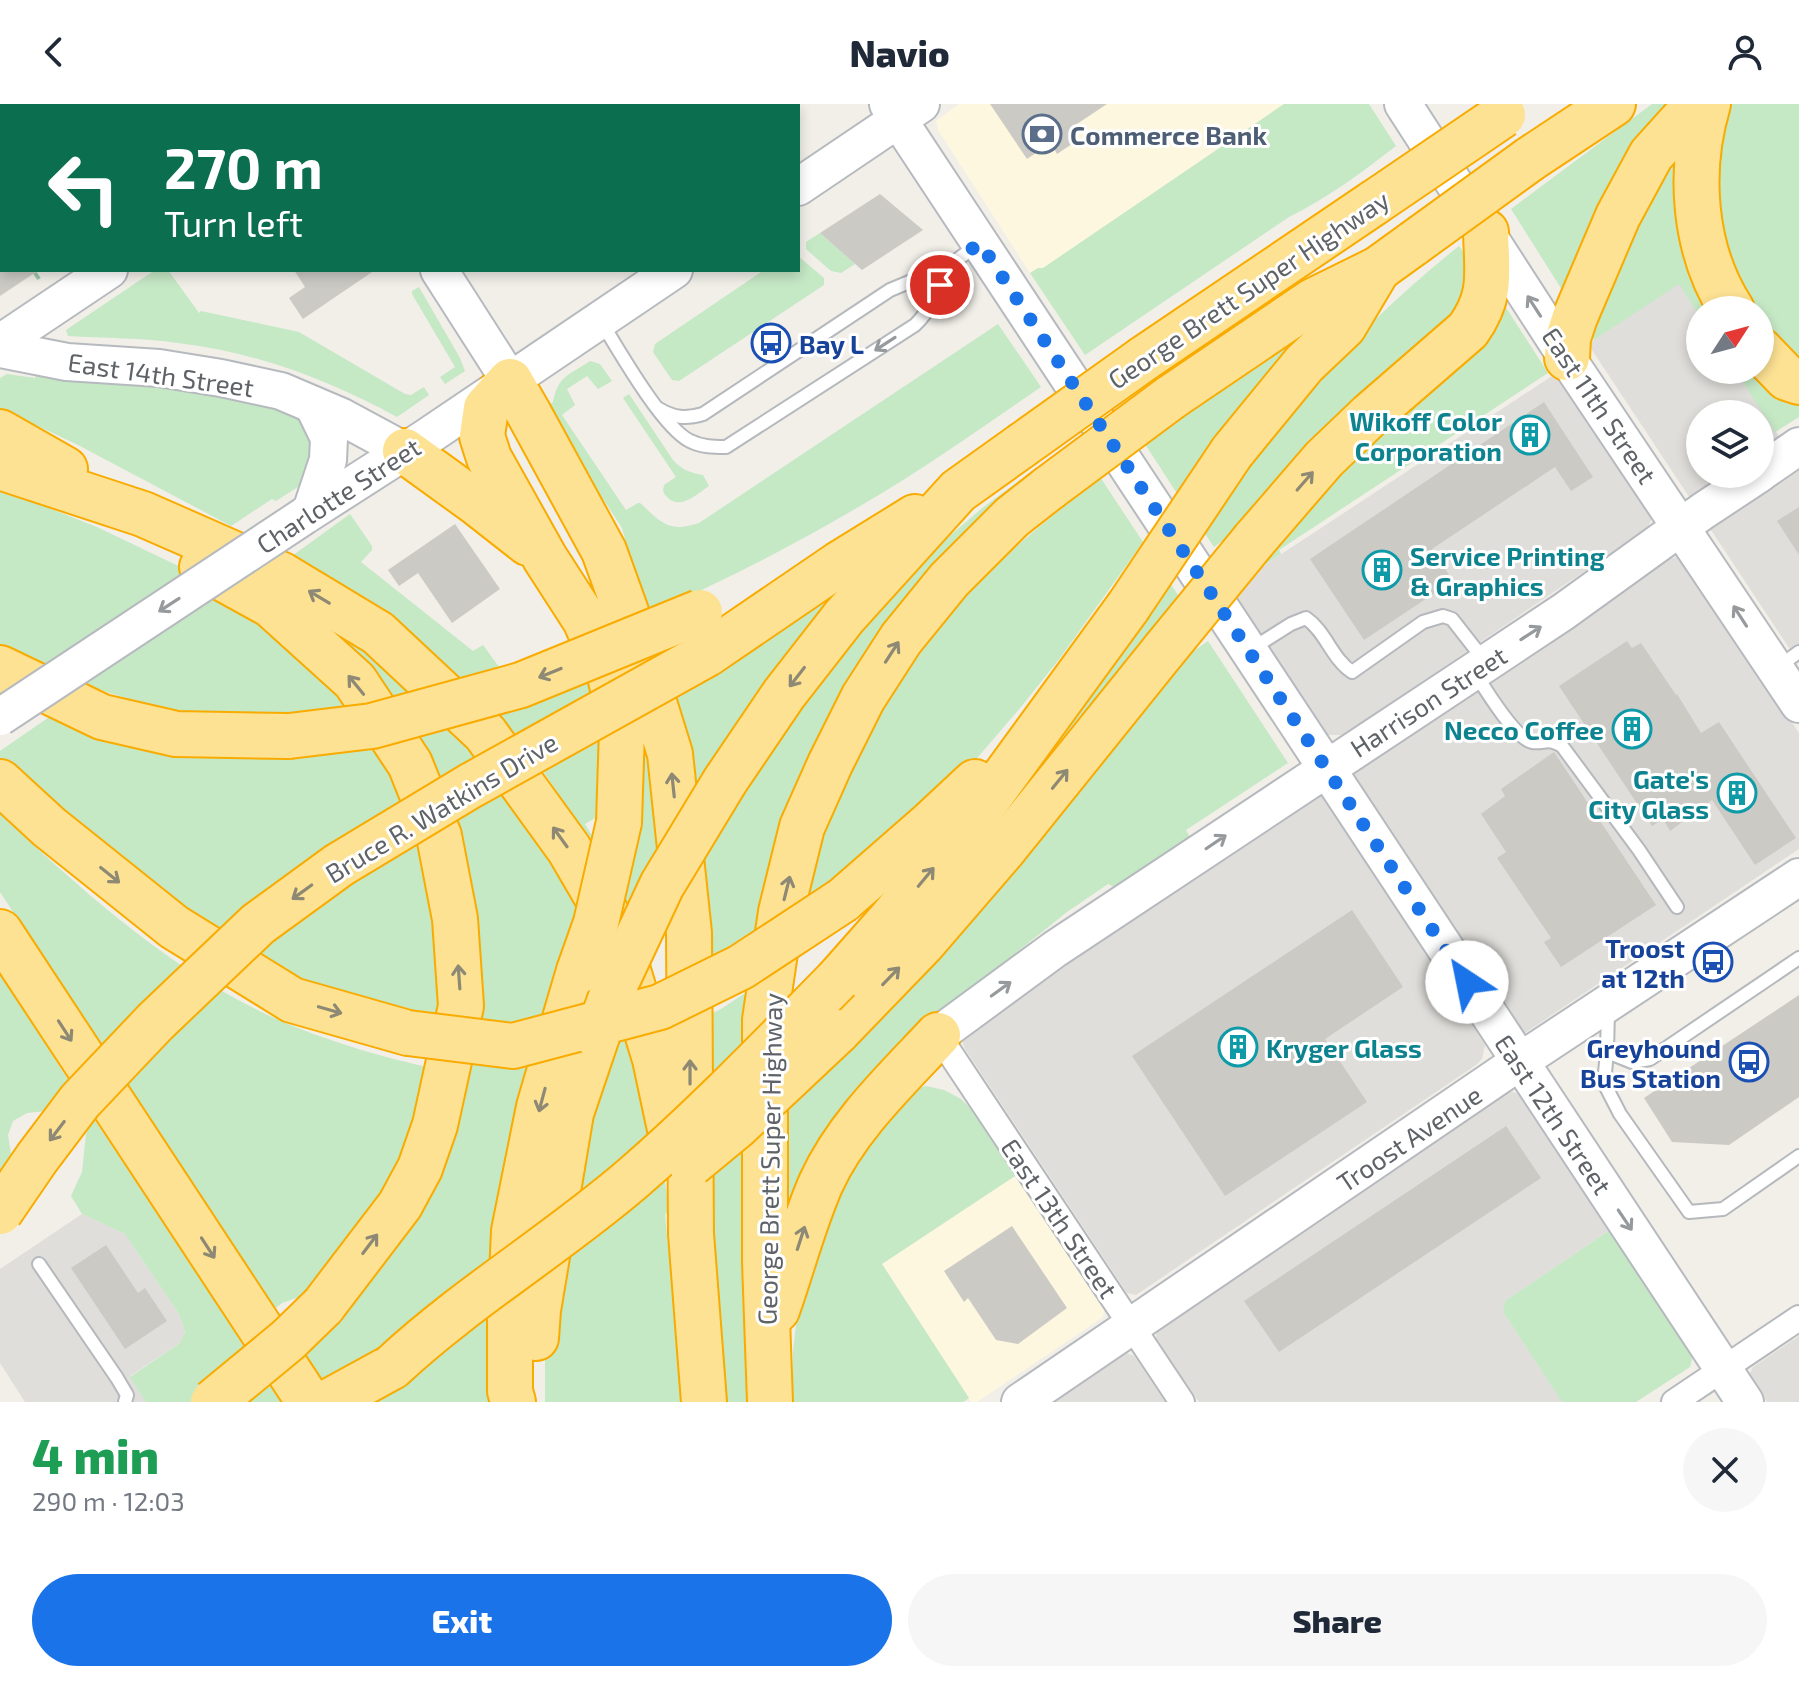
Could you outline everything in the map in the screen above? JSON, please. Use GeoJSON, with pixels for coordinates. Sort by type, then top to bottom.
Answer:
{"type":"FeatureCollection","features":[{"type":"Feature","properties":{"kind":"highway","name":"George Brett Super Highway"},"geometry":{"type":"LineString","coordinates":[[770,1402],[765,1262],[765,1020],[781,912],[802,827],[863,698],[901,639],[949,580],[1012,517],[1049,488],[1170,398],[1313,301],[1378,269],[1530,159],[1613,104]]}},
{"type":"Feature","properties":{"kind":"highway"},"geometry":{"type":"LineString","coordinates":[[1567,358],[1568,338],[1575,317],[1618,216],[1651,155],[1697,104]]}},
{"type":"Feature","properties":{"kind":"highway"},"geometry":{"type":"LineString","coordinates":[[1708,104],[1701,127],[1695,196],[1704,247],[1723,296]]}},
{"type":"Feature","properties":{"kind":"highway","name":"George Brett Super Highway"},"geometry":{"type":"LineString","coordinates":[[530,1402],[538,1310],[571,1113],[616,983],[662,885],[725,781],[784,694],[844,617],[958,491],[1328,232],[1371,190],[1496,108]]}},
{"type":"Feature","properties":{"kind":"highway"},"geometry":{"type":"LineString","coordinates":[[328,1402],[432,1349],[548,1272],[648,1199],[737,1126],[837,1032],[922,944],[1004,849],[1254,540],[1324,459],[1468,330],[1485,300],[1488,277],[1486,232]]}},
{"type":"Feature","properties":{"kind":"highway"},"geometry":{"type":"LineString","coordinates":[[392,1367],[424,1337],[537,1254],[631,1179],[716,1103],[838,979],[966,829],[1128,607],[1232,452],[1304,364],[1344,326],[1378,269]]}},
{"type":"Feature","properties":{"kind":"highway"},"geometry":{"type":"LineString","coordinates":[[1774,365],[1787,378],[1799,382]]}},
{"type":"Feature","properties":{"kind":"highway"},"geometry":{"type":"LineString","coordinates":[[513,1402],[510,1391],[510,1318],[514,1231],[539,1107],[596,923],[619,822],[622,729],[610,676],[585,620],[545,558],[489,458],[482,436],[486,408],[510,381],[604,551],[670,754],[689,933],[691,1234],[704,1402]]}},
{"type":"Feature","properties":{"kind":"highway"},"geometry":{"type":"LineString","coordinates":[[0,432],[143,514]]}},
{"type":"Feature","properties":{"kind":"highway"},"geometry":{"type":"LineString","coordinates":[[405,451],[506,525],[545,558]]}},
{"type":"Feature","properties":{"kind":"highway"},"geometry":{"type":"LineString","coordinates":[[13,472],[143,514],[282,575],[378,633],[485,733],[569,849],[615,928],[655,1059],[691,1234]]}},
{"type":"Feature","properties":{"kind":"highway"},"geometry":{"type":"LineString","coordinates":[[13,472],[165,547],[271,605],[355,681],[410,764],[439,836],[455,919],[461,1006],[435,1125],[420,1168],[400,1205],[323,1306],[288,1340],[213,1402]]}},
{"type":"Feature","properties":{"kind":"highway"},"geometry":{"type":"LineString","coordinates":[[0,668],[102,717],[176,734],[289,736],[372,726],[704,633],[839,564],[958,491]]}},
{"type":"Feature","properties":{"kind":"highway","name":"Bruce R. Watkins Drive"},"geometry":{"type":"LineString","coordinates":[[0,1212],[80,1101],[155,1022],[258,924],[339,865],[470,786],[704,633]]}},
{"type":"Feature","properties":{"kind":"highway"},"geometry":{"type":"LineString","coordinates":[[0,782],[49,827],[174,927],[292,1000],[408,1033],[513,1046],[660,1007],[741,967],[843,900],[930,824],[1055,706]]}},
{"type":"Feature","properties":{"kind":"highway"},"geometry":{"type":"LineString","coordinates":[[0,932],[309,1402]]}},
{"type":"Feature","properties":{"kind":"highway"},"geometry":{"type":"LineString","coordinates":[[768,1339],[803,1229],[822,1181],[869,1111],[938,1035]]}},
{"type":"Feature","properties":{"kind":"street","name":"East 11th Street"},"geometry":{"type":"LineString","coordinates":[[1403,104],[1567,358],[1682,527],[1787,661],[1799,704]]}},
{"type":"Feature","properties":{"kind":"street"},"geometry":{"type":"LineString","coordinates":[[800,186],[902,109]]}},
{"type":"Feature","properties":{"kind":"street","name":"East 12th Street"},"geometry":{"type":"LineString","coordinates":[[902,109],[980,243],[1745,1402]]}},
{"type":"Feature","properties":{"kind":"street"},"geometry":{"type":"LineString","coordinates":[[0,346],[106,272]]}},
{"type":"Feature","properties":{"kind":"street"},"geometry":{"type":"LineString","coordinates":[[440,272],[510,381]]}},
{"type":"Feature","properties":{"kind":"street","name":"Charlotte Street"},"geometry":{"type":"LineString","coordinates":[[0,717],[671,272]]}},
{"type":"Feature","properties":{"kind":"street","name":"East 14th Street"},"geometry":{"type":"LineString","coordinates":[[0,346],[67,362],[159,368],[281,391],[405,451]]}},
{"type":"Feature","properties":{"kind":"street"},"geometry":{"type":"LineString","coordinates":[[308,514],[328,460],[329,438],[313,405]]}},
{"type":"Feature","properties":{"kind":"street","name":"Harrison Street"},"geometry":{"type":"LineString","coordinates":[[1774,464],[1799,446]]}},
{"type":"Feature","properties":{"kind":"street","name":"Harrison Street"},"geometry":{"type":"LineString","coordinates":[[938,1035],[1055,949],[1563,612],[1739,488]]}},
{"type":"Feature","properties":{"kind":"street","name":"Troost Avenue"},"geometry":{"type":"LineString","coordinates":[[1020,1402],[1519,1062],[1781,892]]}},
{"type":"Feature","properties":{"kind":"street","name":"East 13th Street"},"geometry":{"type":"LineString","coordinates":[[938,1035],[1182,1402]]}},
{"type":"Feature","properties":{"kind":"street"},"geometry":{"type":"LineString","coordinates":[[1674,1402],[1799,1318]]}},
{"type":"Feature","properties":{"kind":"lane"},"geometry":{"type":"LineString","coordinates":[[657,407],[684,418],[703,414],[890,290],[950,265],[980,243]]}},
{"type":"Feature","properties":{"kind":"lane"},"geometry":{"type":"LineString","coordinates":[[600,320],[670,425],[689,441],[726,447],[915,325],[931,306],[950,265]]}},
{"type":"Feature","properties":{"kind":"lane"},"geometry":{"type":"LineString","coordinates":[[1248,651],[1306,618],[1352,672],[1423,622],[1443,616],[1452,619],[1471,641],[1480,667],[1519,736],[1532,742],[1553,740],[1562,746],[1677,907]]}},
{"type":"Feature","properties":{"kind":"lane"},"geometry":{"type":"LineString","coordinates":[[1607,1052],[1632,1062],[1650,1059],[1799,958]]}},
{"type":"Feature","properties":{"kind":"lane"},"geometry":{"type":"LineString","coordinates":[[1608,1003],[1604,1083],[1620,1114],[1689,1212],[1723,1209],[1799,1156]]}},
{"type":"Feature","properties":{"kind":"lane"},"geometry":{"type":"LineString","coordinates":[[39,1264],[117,1378],[127,1395],[125,1402]]}},
{"type":"Feature","properties":{"kind":"path"},"geometry":{"type":"LineString","coordinates":[[35,273],[39,279]]}},
{"type":"Feature","properties":{"kind":"shaded area"},"geometry":{"type":"Polygon","coordinates":[[[959,104],[1284,104],[1043,268],[1030,273],[938,130],[936,121],[959,104]]]}},
{"type":"Feature","properties":{"kind":"shaded area"},"geometry":{"type":"Polygon","coordinates":[[[1679,283],[1687,296],[1686,384],[1744,384],[1755,400],[1686,400],[1686,488],[1774,488],[1774,429],[1799,462],[1799,663],[1588,344],[1679,283]]]}},
{"type":"Feature","properties":{"kind":"shaded area"},"geometry":{"type":"Polygon","coordinates":[[[1558,372],[1653,516],[1647,529],[1343,735],[1324,735],[1230,591],[1239,582],[1558,372]]]}},
{"type":"Feature","properties":{"kind":"shaded area"},"geometry":{"type":"Polygon","coordinates":[[[1680,556],[1799,733],[1799,849],[1522,1035],[1352,775],[1359,765],[1669,559],[1680,556]]]}},
{"type":"Feature","properties":{"kind":"shaded area"},"geometry":{"type":"Polygon","coordinates":[[[1320,792],[1485,1045],[1482,1059],[1136,1295],[1127,1293],[965,1049],[960,1036],[964,1030],[1320,792]]]}},
{"type":"Feature","properties":{"kind":"shaded area"},"geometry":{"type":"Polygon","coordinates":[[[1505,1093],[1520,1095],[1610,1230],[1505,1301],[1503,1312],[1562,1402],[1199,1402],[1156,1338],[1157,1330],[1505,1093]]]}},
{"type":"Feature","properties":{"kind":"shaded area"},"geometry":{"type":"Polygon","coordinates":[[[1015,1176],[1104,1310],[1103,1317],[977,1402],[971,1402],[882,1264],[1015,1176]]]}},
{"type":"Feature","properties":{"kind":"shaded area"},"geometry":{"type":"Polygon","coordinates":[[[82,1214],[125,1234],[179,1314],[185,1332],[180,1343],[130,1376],[146,1402],[25,1402],[0,1363],[0,1269],[82,1214]]]}},
{"type":"Feature","properties":{"kind":"shaded area"},"geometry":{"type":"Polygon","coordinates":[[[1799,1336],[1799,1402],[1767,1402],[1749,1375],[1753,1367],[1799,1336]]]}},
{"type":"Feature","properties":{"kind":"shaded area"},"geometry":{"type":"Polygon","coordinates":[[[1120,1353],[1134,1356],[1165,1402],[1045,1402],[1120,1353]]]}},
{"type":"Feature","properties":{"kind":"green space"},"geometry":{"type":"Polygon","coordinates":[[[1284,104],[1369,104],[1396,146],[1344,184],[1289,217],[1085,355],[1030,273],[1043,268],[1284,104]]]}},
{"type":"Feature","properties":{"kind":"green space"},"geometry":{"type":"Polygon","coordinates":[[[1652,104],[1680,104],[1564,293],[1511,209],[1652,104]]]}},
{"type":"Feature","properties":{"kind":"green space"},"geometry":{"type":"Polygon","coordinates":[[[1723,104],[1799,104],[1799,370],[1774,347],[1774,296],[1738,296],[1712,237],[1723,104]]]}},
{"type":"Feature","properties":{"kind":"green space"},"geometry":{"type":"Polygon","coordinates":[[[1680,130],[1714,296],[1687,296],[1679,284],[1594,340],[1589,329],[1680,130]]]}},
{"type":"Feature","properties":{"kind":"green space"},"geometry":{"type":"Polygon","coordinates":[[[820,233],[855,264],[841,273],[831,271],[806,249],[806,242],[820,233]]]}},
{"type":"Feature","properties":{"kind":"green space"},"geometry":{"type":"Polygon","coordinates":[[[1459,246],[1473,266],[1469,302],[1243,526],[1214,547],[1202,529],[1295,405],[1373,321],[1459,246]]]}},
{"type":"Feature","properties":{"kind":"green space"},"geometry":{"type":"Polygon","coordinates":[[[800,258],[824,278],[824,285],[679,381],[672,380],[653,352],[655,344],[761,272],[800,272],[800,258]]]}},
{"type":"Feature","properties":{"kind":"green space"},"geometry":{"type":"Polygon","coordinates":[[[152,272],[169,272],[199,313],[299,332],[405,394],[411,395],[424,387],[429,395],[397,417],[318,380],[236,353],[164,341],[68,336],[66,330],[152,272]]]}},
{"type":"Feature","properties":{"kind":"green space"},"geometry":{"type":"Polygon","coordinates":[[[419,287],[465,371],[445,384],[440,377],[455,367],[412,294],[419,287]]]}},
{"type":"Feature","properties":{"kind":"green space"},"geometry":{"type":"Polygon","coordinates":[[[1499,305],[1507,309],[1548,373],[1279,550],[1281,554],[1266,564],[1259,552],[1499,305]]]}},
{"type":"Feature","properties":{"kind":"green space"},"geometry":{"type":"Polygon","coordinates":[[[998,324],[1041,387],[918,471],[837,519],[741,571],[641,617],[624,551],[622,528],[544,408],[553,402],[558,387],[566,377],[590,361],[600,364],[612,381],[598,389],[587,376],[567,389],[575,405],[562,415],[626,510],[640,503],[660,521],[680,527],[699,523],[998,324]]]}},
{"type":"Feature","properties":{"kind":"green space"},"geometry":{"type":"Polygon","coordinates":[[[1316,328],[1178,495],[1145,444],[1316,328]]]}},
{"type":"Feature","properties":{"kind":"green space"},"geometry":{"type":"Polygon","coordinates":[[[37,373],[155,383],[262,403],[304,418],[317,436],[304,483],[276,501],[272,499],[231,526],[78,445],[0,408],[0,378],[7,374],[35,378],[37,373]]]}},
{"type":"Feature","properties":{"kind":"green space"},"geometry":{"type":"Polygon","coordinates":[[[1774,381],[1799,396],[1799,417],[1775,432],[1774,400],[1754,400],[1744,384],[1774,384],[1774,381]]]}},
{"type":"Feature","properties":{"kind":"green space"},"geometry":{"type":"Polygon","coordinates":[[[629,394],[673,460],[686,470],[703,475],[709,486],[683,502],[667,497],[663,491],[664,485],[676,477],[623,398],[629,394]]]}},
{"type":"Feature","properties":{"kind":"green space"},"geometry":{"type":"Polygon","coordinates":[[[1032,471],[1036,477],[939,570],[757,944],[697,979],[692,869],[815,677],[939,545],[1032,471]]]}},
{"type":"Feature","properties":{"kind":"green space"},"geometry":{"type":"Polygon","coordinates":[[[1100,477],[1143,542],[1060,658],[959,779],[801,916],[814,862],[838,796],[871,731],[909,668],[951,612],[985,575],[1100,477]]]}},
{"type":"Feature","properties":{"kind":"green space"},"geometry":{"type":"Polygon","coordinates":[[[0,492],[97,527],[218,585],[361,706],[261,716],[198,714],[110,693],[0,646],[0,492]]]}},
{"type":"Feature","properties":{"kind":"green space"},"geometry":{"type":"Polygon","coordinates":[[[350,514],[372,546],[361,562],[473,651],[483,645],[499,667],[461,681],[292,556],[350,514]]]}},
{"type":"Feature","properties":{"kind":"green space"},"geometry":{"type":"Polygon","coordinates":[[[1166,577],[1184,604],[1095,718],[858,978],[1166,577]]]}},
{"type":"Feature","properties":{"kind":"green space"},"geometry":{"type":"Polygon","coordinates":[[[830,596],[840,599],[687,803],[669,701],[715,676],[715,672],[830,596]]]}},
{"type":"Feature","properties":{"kind":"green space"},"geometry":{"type":"Polygon","coordinates":[[[323,613],[461,727],[580,893],[502,1402],[335,1402],[306,1359],[310,1349],[363,1281],[477,940],[323,613]]]}},
{"type":"Feature","properties":{"kind":"green space"},"geometry":{"type":"Polygon","coordinates":[[[1208,641],[1288,763],[1186,830],[1191,839],[1117,888],[1108,884],[1067,912],[937,1016],[786,1243],[782,1117],[835,1064],[837,1057],[1178,662],[1208,641]]]}},
{"type":"Feature","properties":{"kind":"green space"},"geometry":{"type":"Polygon","coordinates":[[[595,676],[598,693],[516,737],[494,711],[595,676]]]}},
{"type":"Feature","properties":{"kind":"green space"},"geometry":{"type":"Polygon","coordinates":[[[648,711],[669,833],[628,912],[618,888],[648,711]]]}},
{"type":"Feature","properties":{"kind":"green space"},"geometry":{"type":"Polygon","coordinates":[[[55,713],[383,741],[426,832],[446,1029],[255,966],[0,765],[0,751],[55,713]]]}},
{"type":"Feature","properties":{"kind":"green space"},"geometry":{"type":"Polygon","coordinates":[[[607,733],[605,812],[585,824],[599,847],[598,855],[542,769],[607,733]]]}},
{"type":"Feature","properties":{"kind":"green space"},"geometry":{"type":"Polygon","coordinates":[[[0,814],[135,932],[209,983],[300,1029],[361,1050],[439,1071],[415,1148],[317,1291],[282,1303],[273,1310],[0,892],[0,814]]]}},
{"type":"Feature","properties":{"kind":"green space"},"geometry":{"type":"Polygon","coordinates":[[[0,973],[70,1083],[46,1111],[27,1113],[13,1121],[8,1135],[11,1154],[0,1170],[0,973]]]}},
{"type":"Feature","properties":{"kind":"green space"},"geometry":{"type":"Polygon","coordinates":[[[753,988],[748,1051],[703,1095],[701,1019],[753,988]]]}},
{"type":"Feature","properties":{"kind":"green space"},"geometry":{"type":"Polygon","coordinates":[[[628,1003],[651,1089],[669,1209],[665,1215],[684,1402],[545,1402],[545,1350],[564,1208],[628,1003]]]}},
{"type":"Feature","properties":{"kind":"green space"},"geometry":{"type":"Polygon","coordinates":[[[926,1086],[944,1090],[970,1108],[1015,1176],[882,1264],[969,1398],[963,1402],[793,1402],[793,1353],[800,1286],[825,1201],[908,1091],[926,1086]]]}},
{"type":"Feature","properties":{"kind":"green space"},"geometry":{"type":"Polygon","coordinates":[[[94,1119],[282,1402],[146,1402],[130,1377],[180,1343],[185,1332],[179,1314],[125,1234],[82,1214],[71,1196],[82,1172],[86,1134],[94,1119]]]}},
{"type":"Feature","properties":{"kind":"green space"},"geometry":{"type":"Polygon","coordinates":[[[748,1135],[754,1402],[726,1402],[706,1171],[748,1135]]]}},
{"type":"Feature","properties":{"kind":"green space"},"geometry":{"type":"Polygon","coordinates":[[[1610,1230],[1687,1346],[1692,1359],[1690,1367],[1636,1402],[1562,1402],[1503,1312],[1505,1301],[1610,1230]]]}},
{"type":"Feature","properties":{"kind":"building","name":"Commerce Bank"},"geometry":{"type":"Polygon","coordinates":[[[990,104],[1107,104],[1071,128],[1078,140],[1057,154],[1051,143],[1027,159],[990,104]]]}},
{"type":"Feature","properties":{"kind":"building"},"geometry":{"type":"Polygon","coordinates":[[[880,194],[923,230],[862,270],[820,233],[880,194]]]}},
{"type":"Feature","properties":{"kind":"building"},"geometry":{"type":"Polygon","coordinates":[[[0,272],[36,272],[0,296],[0,272]]]}},
{"type":"Feature","properties":{"kind":"building"},"geometry":{"type":"Polygon","coordinates":[[[295,272],[372,272],[303,319],[289,298],[305,287],[295,272]]]}},
{"type":"Feature","properties":{"kind":"building"},"geometry":{"type":"Polygon","coordinates":[[[1544,402],[1593,477],[1571,491],[1555,467],[1432,549],[1453,581],[1364,640],[1310,559],[1544,402]]]}},
{"type":"Feature","properties":{"kind":"building"},"geometry":{"type":"Polygon","coordinates":[[[1799,507],[1799,555],[1777,521],[1799,507]]]}},
{"type":"Feature","properties":{"kind":"building"},"geometry":{"type":"Polygon","coordinates":[[[455,524],[500,589],[452,623],[418,573],[399,586],[388,570],[455,524]]]}},
{"type":"Feature","properties":{"kind":"building","name":"Necco Coffee"},"geometry":{"type":"Polygon","coordinates":[[[1627,641],[1632,648],[1641,643],[1701,733],[1719,722],[1796,838],[1755,865],[1712,800],[1670,831],[1663,819],[1652,826],[1559,686],[1627,641]]]}},
{"type":"Feature","properties":{"kind":"building"},"geometry":{"type":"Polygon","coordinates":[[[1554,752],[1656,905],[1561,967],[1544,942],[1551,938],[1497,858],[1506,852],[1481,814],[1505,796],[1501,789],[1554,752]]]}},
{"type":"Feature","properties":{"kind":"building","name":"Kryger Glass"},"geometry":{"type":"Polygon","coordinates":[[[1352,910],[1403,987],[1325,1039],[1367,1102],[1225,1196],[1132,1056],[1352,910]]]}},
{"type":"Feature","properties":{"kind":"building","name":"Greyhound Bus Station"},"geometry":{"type":"Polygon","coordinates":[[[1799,995],[1799,1097],[1729,1145],[1672,1142],[1644,1098],[1799,995]]]}},
{"type":"Feature","properties":{"kind":"building"},"geometry":{"type":"Polygon","coordinates":[[[1506,1126],[1541,1178],[1279,1352],[1244,1301],[1506,1126]]]}},
{"type":"Feature","properties":{"kind":"building"},"geometry":{"type":"Polygon","coordinates":[[[1012,1226],[1067,1308],[1018,1344],[996,1340],[968,1298],[964,1302],[944,1271],[1012,1226]]]}},
{"type":"Feature","properties":{"kind":"building"},"geometry":{"type":"Polygon","coordinates":[[[106,1245],[138,1293],[145,1288],[167,1321],[125,1349],[71,1268],[106,1245]]]}},
{"type":"Feature","properties":{"kind":"place","name":"Commerce Bank"},"geometry":{"type":"Point","coordinates":[1042,134]}},
{"type":"Feature","properties":{"kind":"place","name":"Bay L"},"geometry":{"type":"Point","coordinates":[771,343]}},
{"type":"Feature","properties":{"kind":"place","name":"Wikoff Color Corporation"},"geometry":{"type":"Point","coordinates":[1530,435]}},
{"type":"Feature","properties":{"kind":"place","name":"Service Printing & Graphics"},"geometry":{"type":"Point","coordinates":[1382,570]}},
{"type":"Feature","properties":{"kind":"place","name":"Necco Coffee"},"geometry":{"type":"Point","coordinates":[1632,729]}},
{"type":"Feature","properties":{"kind":"place","name":"Gate's City Glass"},"geometry":{"type":"Point","coordinates":[1737,793]}},
{"type":"Feature","properties":{"kind":"place","name":"Troost at 12th"},"geometry":{"type":"Point","coordinates":[1713,962]}},
{"type":"Feature","properties":{"kind":"place","name":"Kryger Glass"},"geometry":{"type":"Point","coordinates":[1238,1047]}},
{"type":"Feature","properties":{"kind":"place","name":"Greyhound Bus Station"},"geometry":{"type":"Point","coordinates":[1749,1062]}},
{"type":"Feature","properties":{"kind":"route"},"geometry":{"type":"LineString","coordinates":[[940,285],[950,265],[980,243],[1467,982]]}}]}
